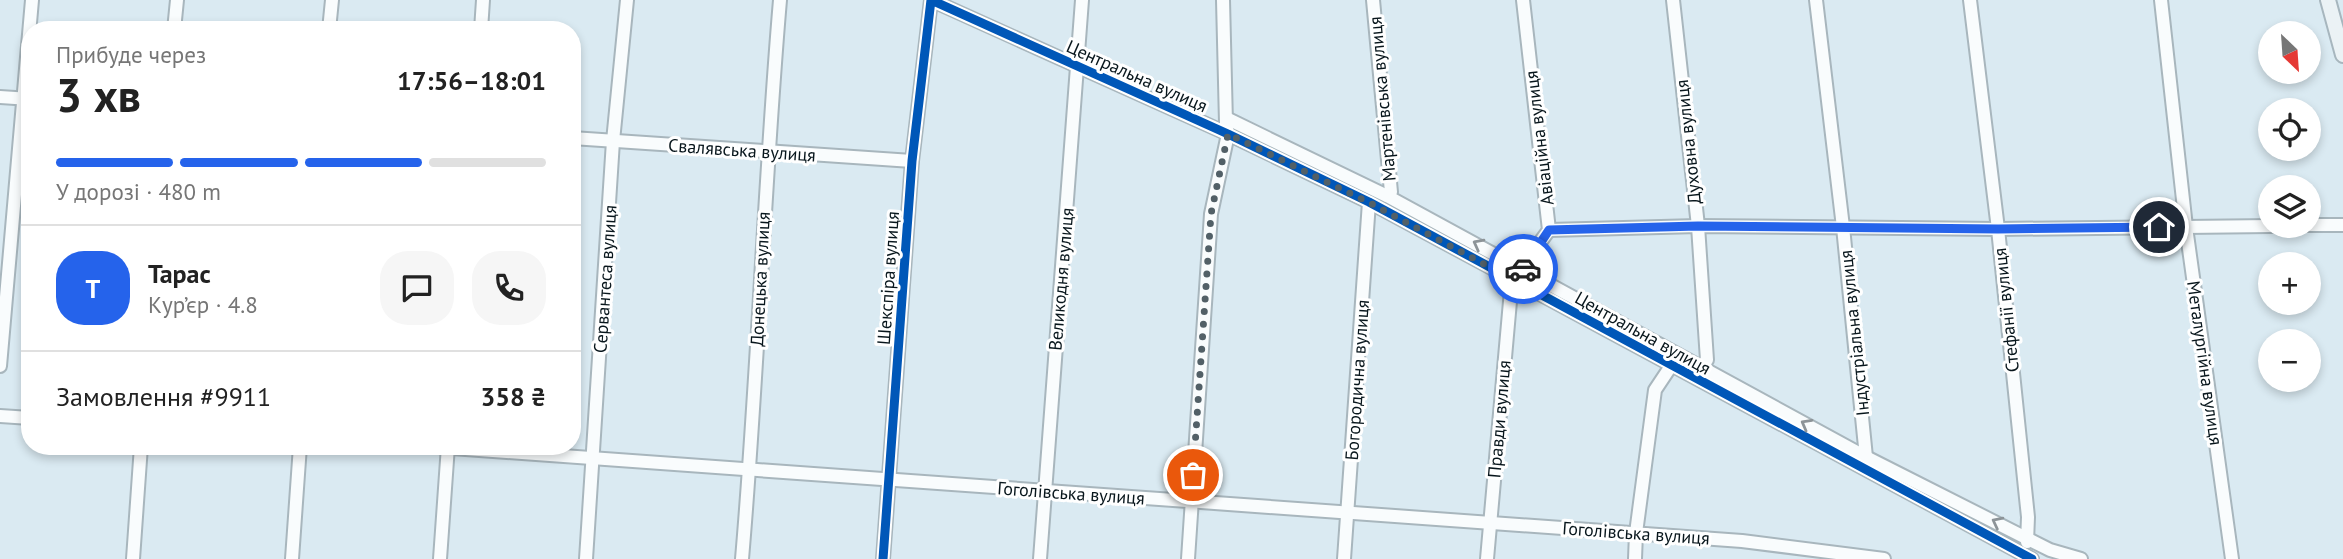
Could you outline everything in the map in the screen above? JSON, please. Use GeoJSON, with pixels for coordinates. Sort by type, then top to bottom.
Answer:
{"type":"FeatureCollection","features":[{"type":"Feature","properties":{"kind":"main road"},"geometry":{"type":"LineString","coordinates":[[2328,0],[2343,55]]}},
{"type":"Feature","properties":{"kind":"street"},"geometry":{"type":"LineString","coordinates":[[31,21],[32,0]]}},
{"type":"Feature","properties":{"kind":"street"},"geometry":{"type":"LineString","coordinates":[[175,21],[177,0]]}},
{"type":"Feature","properties":{"kind":"street"},"geometry":{"type":"LineString","coordinates":[[330,21],[332,0]]}},
{"type":"Feature","properties":{"kind":"street"},"geometry":{"type":"LineString","coordinates":[[482,21],[483,0]]}},
{"type":"Feature","properties":{"kind":"street","name":"Сервантеса вулиця"},"geometry":{"type":"LineString","coordinates":[[586,559],[613,141],[627,0]]}},
{"type":"Feature","properties":{"kind":"street","name":"Донецька вулиця"},"geometry":{"type":"LineString","coordinates":[[742,559],[750,470],[767,151],[780,0]]}},
{"type":"Feature","properties":{"kind":"street","name":"Центральна вулиця"},"geometry":{"type":"LineString","coordinates":[[931,0],[1228,134],[1368,202],[2030,559]]}},
{"type":"Feature","properties":{"kind":"street","name":"Шекспіра вулиця"},"geometry":{"type":"LineString","coordinates":[[883,559],[912,161],[931,0]]}},
{"type":"Feature","properties":{"kind":"street","name":"Великодня вулиця"},"geometry":{"type":"LineString","coordinates":[[1040,559],[1082,0]]}},
{"type":"Feature","properties":{"kind":"street"},"geometry":{"type":"LineString","coordinates":[[1188,559],[1211,214],[1228,134],[1223,0]]}},
{"type":"Feature","properties":{"kind":"street","name":"Мартенівська вулиця"},"geometry":{"type":"LineString","coordinates":[[1373,0],[1391,192],[1387,196]]}},
{"type":"Feature","properties":{"kind":"street","name":"Авіаційна вулиця"},"geometry":{"type":"LineString","coordinates":[[1512,279],[1523,268],[1549,230],[1523,0]]}},
{"type":"Feature","properties":{"kind":"street","name":"Духовна вулиця"},"geometry":{"type":"LineString","coordinates":[[1673,0],[1698,226],[1707,360],[1702,366]]}},
{"type":"Feature","properties":{"kind":"street","name":"Індустріальна вулиця"},"geometry":{"type":"LineString","coordinates":[[1816,0],[1843,227],[1866,457]]}},
{"type":"Feature","properties":{"kind":"street","name":"Стефанії вулиця"},"geometry":{"type":"LineString","coordinates":[[1970,0],[1998,229],[2028,517],[2025,537],[2030,559]]}},
{"type":"Feature","properties":{"kind":"street","name":"Металургійна вулиця"},"geometry":{"type":"LineString","coordinates":[[2161,0],[2186,227],[2232,559]]}},
{"type":"Feature","properties":{"kind":"street"},"geometry":{"type":"LineString","coordinates":[[0,97],[21,99]]}},
{"type":"Feature","properties":{"kind":"street","name":"Центральна вулиця"},"geometry":{"type":"LineString","coordinates":[[1226,118],[1387,196],[1523,268],[1866,457],[2050,550],[2081,559]]}},
{"type":"Feature","properties":{"kind":"street","name":"Свалявська вулиця"},"geometry":{"type":"LineString","coordinates":[[581,139],[912,161]]}},
{"type":"Feature","properties":{"kind":"street"},"geometry":{"type":"LineString","coordinates":[[0,366],[21,158]]}},
{"type":"Feature","properties":{"kind":"street","name":"Богородична вулиця"},"geometry":{"type":"LineString","coordinates":[[1344,559],[1368,202]]}},
{"type":"Feature","properties":{"kind":"street"},"geometry":{"type":"LineString","coordinates":[[2321,225],[2343,225]]}},
{"type":"Feature","properties":{"kind":"street"},"geometry":{"type":"LineString","coordinates":[[1549,230],[1698,226],[1998,229],[2258,226]]}},
{"type":"Feature","properties":{"kind":"street","name":"Правди вулиця"},"geometry":{"type":"LineString","coordinates":[[1487,559],[1512,279]]}},
{"type":"Feature","properties":{"kind":"street"},"geometry":{"type":"LineString","coordinates":[[1635,559],[1655,390],[1671,366]]}},
{"type":"Feature","properties":{"kind":"street"},"geometry":{"type":"LineString","coordinates":[[0,416],[21,417]]}},
{"type":"Feature","properties":{"kind":"street"},"geometry":{"type":"LineString","coordinates":[[133,559],[140,455]]}},
{"type":"Feature","properties":{"kind":"street"},"geometry":{"type":"LineString","coordinates":[[292,559],[299,455]]}},
{"type":"Feature","properties":{"kind":"street"},"geometry":{"type":"LineString","coordinates":[[440,559],[447,455]]}},
{"type":"Feature","properties":{"kind":"street","name":"Гоголівська вулиця"},"geometry":{"type":"LineString","coordinates":[[545,455],[1742,541],[1884,559]]}},
{"type":"Feature","properties":{"kind":"cycle path"},"geometry":{"type":"LineString","coordinates":[[883,559],[912,161],[931,0],[1228,134],[1369,202],[2032,559]]}},
{"type":"Feature","properties":{"kind":"way so far"},"geometry":{"type":"LineString","coordinates":[[1193,475],[1211,214],[1228,134],[1368,202],[1512,279],[1523,269]]}},
{"type":"Feature","properties":{"kind":"route"},"geometry":{"type":"LineString","coordinates":[[1523,269],[1549,230],[1698,226],[1998,229],[2159,227]]}}]}
